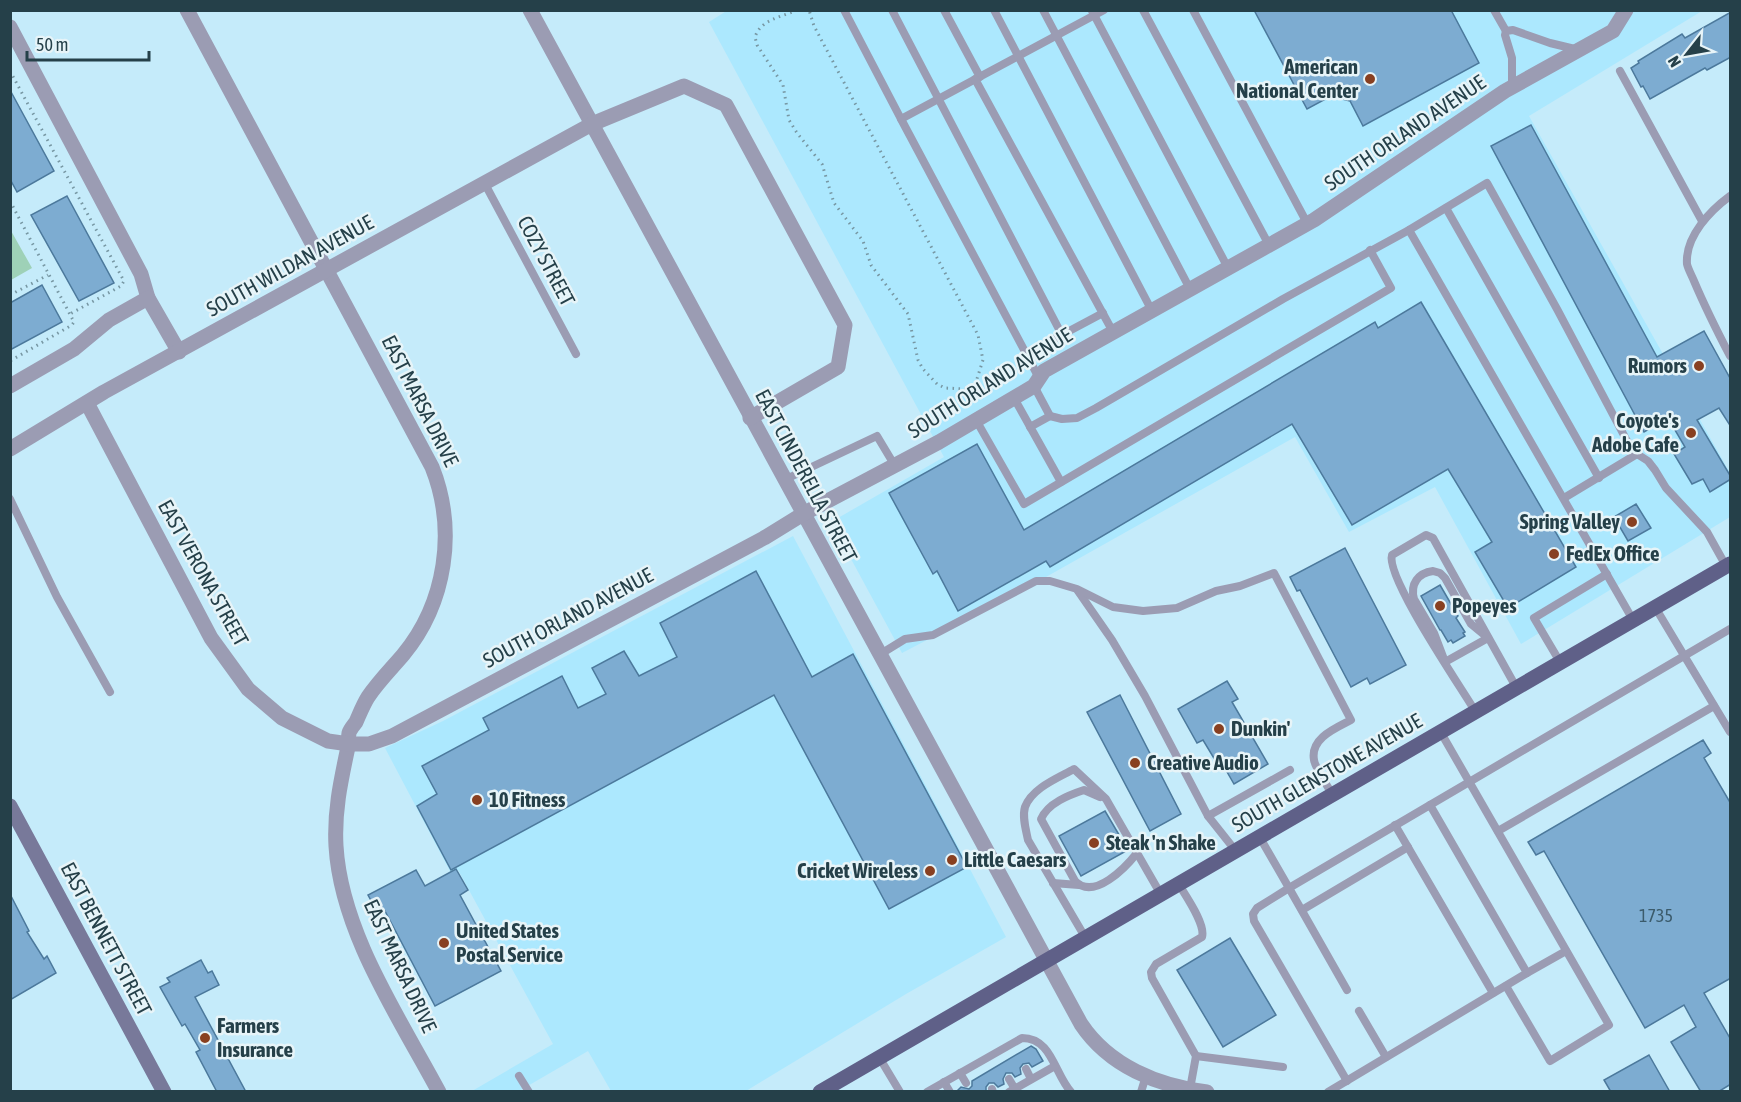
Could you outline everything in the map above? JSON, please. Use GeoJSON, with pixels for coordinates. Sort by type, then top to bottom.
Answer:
{"type":"FeatureCollection","features":[{"type":"Feature","properties":{"kind":"main road","name":"SOUTH GLENSTONE AVENUE"},"geometry":{"type":"LineString","coordinates":[[820,1092],[1728,565]]}},
{"type":"Feature","properties":{"kind":"street","name":"EAST MARSA DRIVE"},"geometry":{"type":"LineString","coordinates":[[187,10],[432,467],[443,499],[446,532],[443,567],[435,603],[405,653],[367,699],[349,732],[349,744],[337,806],[336,847],[342,886],[357,930],[379,980],[439,1092]]}},
{"type":"Feature","properties":{"kind":"street","name":"EAST CINDERELLA STREET"},"geometry":{"type":"LineString","coordinates":[[530,10],[1072,1010],[1090,1038],[1116,1060],[1146,1076],[1207,1092]]}},
{"type":"Feature","properties":{"kind":"street","name":"SOUTH ORLAND AVENUE"},"geometry":{"type":"LineString","coordinates":[[349,744],[369,744],[392,736],[764,538],[802,514],[895,466],[976,420],[1014,398],[1036,382],[1044,371],[1307,223],[1512,87],[1613,31],[1626,10]]}},
{"type":"Feature","properties":{"kind":"street"},"geometry":{"type":"LineString","coordinates":[[10,27],[141,274],[148,298],[179,352]]}},
{"type":"Feature","properties":{"kind":"street","name":"SOUTH WILDAN AVENUE"},"geometry":{"type":"LineString","coordinates":[[10,448],[87,403],[592,124],[684,86],[726,105],[845,325],[838,367],[750,418]]}},
{"type":"Feature","properties":{"kind":"street"},"geometry":{"type":"LineString","coordinates":[[10,386],[74,349],[109,320],[148,298]]}},
{"type":"Feature","properties":{"kind":"street","name":"EAST VERONA STREET"},"geometry":{"type":"LineString","coordinates":[[87,403],[211,638],[248,689],[282,718],[319,738],[349,744]]}},
{"type":"Feature","properties":{"kind":"street","name":"EAST BENNETT STREET"},"geometry":{"type":"LineString","coordinates":[[10,806],[164,1092]]}},
{"type":"Feature","properties":{"kind":"lane"},"geometry":{"type":"LineString","coordinates":[[844,10],[1026,354],[1050,416]]}},
{"type":"Feature","properties":{"kind":"lane"},"geometry":{"type":"LineString","coordinates":[[892,10],[1062,334]]}},
{"type":"Feature","properties":{"kind":"lane"},"geometry":{"type":"LineString","coordinates":[[944,10],[1113,332]]}},
{"type":"Feature","properties":{"kind":"lane"},"geometry":{"type":"LineString","coordinates":[[994,10],[1152,311]]}},
{"type":"Feature","properties":{"kind":"lane"},"geometry":{"type":"LineString","coordinates":[[1043,10],[1190,289]]}},
{"type":"Feature","properties":{"kind":"lane"},"geometry":{"type":"LineString","coordinates":[[901,119],[1057,36],[1094,13],[1104,10]]}},
{"type":"Feature","properties":{"kind":"lane"},"geometry":{"type":"LineString","coordinates":[[1143,10],[1269,245]]}},
{"type":"Feature","properties":{"kind":"lane"},"geometry":{"type":"LineString","coordinates":[[1193,10],[1307,223]]}},
{"type":"Feature","properties":{"kind":"lane"},"geometry":{"type":"LineString","coordinates":[[1494,10],[1506,31],[1505,35],[1512,58],[1512,87]]}},
{"type":"Feature","properties":{"kind":"lane"},"geometry":{"type":"LineString","coordinates":[[1094,13],[1228,268]]}},
{"type":"Feature","properties":{"kind":"lane"},"geometry":{"type":"LineString","coordinates":[[1506,31],[1513,30],[1579,50]]}},
{"type":"Feature","properties":{"kind":"lane"},"geometry":{"type":"LineString","coordinates":[[1620,71],[1702,221]]}},
{"type":"Feature","properties":{"kind":"lane"},"geometry":{"type":"LineString","coordinates":[[1030,427],[1050,416],[1077,418],[1370,250],[1409,230],[1487,183],[1627,441],[1637,454],[1648,461],[1665,488],[1707,532],[1728,565]]}},
{"type":"Feature","properties":{"kind":"lane","name":"COZY STREET"},"geometry":{"type":"LineString","coordinates":[[485,184],[576,354]]}},
{"type":"Feature","properties":{"kind":"lane"},"geometry":{"type":"LineString","coordinates":[[1731,196],[1714,207],[1702,221],[1690,248],[1687,264],[1705,308],[1731,356]]}},
{"type":"Feature","properties":{"kind":"lane"},"geometry":{"type":"LineString","coordinates":[[1446,208],[1599,478]]}},
{"type":"Feature","properties":{"kind":"lane"},"geometry":{"type":"LineString","coordinates":[[1409,230],[1634,620]]}},
{"type":"Feature","properties":{"kind":"lane"},"geometry":{"type":"LineString","coordinates":[[976,420],[1024,504],[1391,288],[1370,250]]}},
{"type":"Feature","properties":{"kind":"lane"},"geometry":{"type":"LineString","coordinates":[[1026,354],[1103,312]]}},
{"type":"Feature","properties":{"kind":"lane"},"geometry":{"type":"LineString","coordinates":[[1014,398],[1061,482]]}},
{"type":"Feature","properties":{"kind":"lane"},"geometry":{"type":"LineString","coordinates":[[784,480],[877,436],[895,466]]}},
{"type":"Feature","properties":{"kind":"lane"},"geometry":{"type":"LineString","coordinates":[[1564,498],[1637,454]]}},
{"type":"Feature","properties":{"kind":"lane"},"geometry":{"type":"LineString","coordinates":[[10,499],[57,597],[110,692]]}},
{"type":"Feature","properties":{"kind":"lane"},"geometry":{"type":"LineString","coordinates":[[1475,711],[1404,595],[1390,561],[1392,555],[1426,535],[1433,538],[1516,687]]}},
{"type":"Feature","properties":{"kind":"lane"},"geometry":{"type":"LineString","coordinates":[[1445,662],[1434,633],[1414,599],[1412,587],[1421,575],[1433,571],[1440,573],[1471,624],[1488,638]]}},
{"type":"Feature","properties":{"kind":"lane"},"geometry":{"type":"LineString","coordinates":[[879,655],[905,639],[933,634],[1036,581],[1050,581],[1077,589],[1113,607],[1143,611],[1177,608],[1216,591],[1240,586],[1274,573],[1351,720],[1325,735],[1317,745],[1314,760],[1332,794]]}},
{"type":"Feature","properties":{"kind":"lane"},"geometry":{"type":"LineString","coordinates":[[1560,662],[1534,618],[1607,574]]}},
{"type":"Feature","properties":{"kind":"lane"},"geometry":{"type":"LineString","coordinates":[[1077,589],[1112,640],[1145,696],[1208,816],[1234,850]]}},
{"type":"Feature","properties":{"kind":"lane"},"geometry":{"type":"LineString","coordinates":[[1655,607],[1713,706],[1731,732]]}},
{"type":"Feature","properties":{"kind":"lane"},"geometry":{"type":"LineString","coordinates":[[1347,1081],[1254,921],[1253,914],[1257,908],[1469,781],[1731,629]]}},
{"type":"Feature","properties":{"kind":"lane"},"geometry":{"type":"LineString","coordinates":[[1445,662],[1488,638]]}},
{"type":"Feature","properties":{"kind":"lane"},"geometry":{"type":"LineString","coordinates":[[1498,831],[1713,706]]}},
{"type":"Feature","properties":{"kind":"lane"},"geometry":{"type":"LineString","coordinates":[[1440,731],[1609,1025],[1550,1061],[1506,986]]}},
{"type":"Feature","properties":{"kind":"lane"},"geometry":{"type":"LineString","coordinates":[[1085,937],[1028,840],[1024,822],[1025,807],[1047,784],[1074,769],[1106,800],[1160,894]]}},
{"type":"Feature","properties":{"kind":"lane"},"geometry":{"type":"LineString","coordinates":[[1208,816],[1290,770]]}},
{"type":"Feature","properties":{"kind":"lane"},"geometry":{"type":"LineString","coordinates":[[1079,885],[1041,819],[1046,811],[1058,802],[1084,790],[1106,800]]}},
{"type":"Feature","properties":{"kind":"lane"},"geometry":{"type":"LineString","coordinates":[[1430,805],[1527,973]]}},
{"type":"Feature","properties":{"kind":"lane"},"geometry":{"type":"LineString","coordinates":[[1395,825],[1493,993]]}},
{"type":"Feature","properties":{"kind":"lane"},"geometry":{"type":"LineString","coordinates":[[1259,836],[1347,990]]}},
{"type":"Feature","properties":{"kind":"lane"},"geometry":{"type":"LineString","coordinates":[[1302,910],[1408,847]]}},
{"type":"Feature","properties":{"kind":"lane"},"geometry":{"type":"LineString","coordinates":[[1053,883],[1094,886],[1110,880],[1121,872],[1137,853]]}},
{"type":"Feature","properties":{"kind":"lane"},"geometry":{"type":"LineString","coordinates":[[1178,883],[1204,933],[1202,937],[1156,964],[1151,972],[1152,978],[1196,1056],[1190,1089]]}},
{"type":"Feature","properties":{"kind":"lane"},"geometry":{"type":"LineString","coordinates":[[1328,1092],[1566,951]]}},
{"type":"Feature","properties":{"kind":"lane"},"geometry":{"type":"LineString","coordinates":[[1359,1011],[1386,1057]]}},
{"type":"Feature","properties":{"kind":"lane"},"geometry":{"type":"LineString","coordinates":[[927,1092],[1022,1038],[1034,1038],[1045,1046],[1071,1092]]}},
{"type":"Feature","properties":{"kind":"lane"},"geometry":{"type":"LineString","coordinates":[[1011,1044],[1017,1054]]}},
{"type":"Feature","properties":{"kind":"lane"},"geometry":{"type":"LineString","coordinates":[[995,1053],[1000,1063]]}},
{"type":"Feature","properties":{"kind":"lane"},"geometry":{"type":"LineString","coordinates":[[1196,1056],[1283,1068]]}},
{"type":"Feature","properties":{"kind":"lane"},"geometry":{"type":"LineString","coordinates":[[879,1057],[900,1092]]}},
{"type":"Feature","properties":{"kind":"lane"},"geometry":{"type":"LineString","coordinates":[[977,1063],[983,1074]]}},
{"type":"Feature","properties":{"kind":"lane"},"geometry":{"type":"LineString","coordinates":[[1009,1079],[1012,1090],[1055,1066]]}},
{"type":"Feature","properties":{"kind":"lane"},"geometry":{"type":"LineString","coordinates":[[1026,1069],[1031,1079]]}},
{"type":"Feature","properties":{"kind":"lane"},"geometry":{"type":"LineString","coordinates":[[960,1073],[966,1083]]}},
{"type":"Feature","properties":{"kind":"lane"},"geometry":{"type":"LineString","coordinates":[[519,1076],[529,1092]]}},
{"type":"Feature","properties":{"kind":"lane"},"geometry":{"type":"LineString","coordinates":[[1141,1092],[1146,1076]]}},
{"type":"Feature","properties":{"kind":"lane"},"geometry":{"type":"LineString","coordinates":[[944,1082],[950,1092]]}},
{"type":"Feature","properties":{"kind":"path"},"geometry":{"type":"LineString","coordinates":[[797,10],[768,21],[762,25],[754,37],[783,85],[789,120],[796,133],[822,164],[834,203],[859,235],[871,265],[908,314],[918,360],[923,369],[937,384],[945,388],[966,389],[975,385],[981,372],[982,346],[978,334],[824,45],[809,15],[809,10]]}},
{"type":"Feature","properties":{"kind":"path"},"geometry":{"type":"LineString","coordinates":[[10,70],[124,281],[123,285],[70,314]]}},
{"type":"Feature","properties":{"kind":"path"},"geometry":{"type":"LineString","coordinates":[[10,201],[74,322],[10,361]]}},
{"type":"Feature","properties":{"kind":"path"},"geometry":{"type":"LineString","coordinates":[[10,295],[48,275]]}},
{"type":"Feature","properties":{"kind":"shaded area"},"geometry":{"type":"Polygon","coordinates":[[[728,10],[1702,11],[1529,116],[1730,473],[1730,517],[1521,644],[1435,487],[1349,532],[1295,437],[1021,591],[902,653],[831,522],[944,457],[709,22],[728,10]]]}},
{"type":"Feature","properties":{"kind":"shaded area"},"geometry":{"type":"Polygon","coordinates":[[[793,536],[1006,937],[906,994],[746,1091],[611,1091],[588,1051],[519,1091],[472,1091],[553,1044],[458,870],[451,873],[385,748],[443,721],[793,536]]]}},
{"type":"Feature","properties":{"kind":"green space"},"geometry":{"type":"Polygon","coordinates":[[[10,229],[32,268],[11,280],[10,280],[10,229]]]}},
{"type":"Feature","properties":{"kind":"building","name":"American National Center"},"geometry":{"type":"Polygon","coordinates":[[[1254,10],[1451,10],[1479,63],[1363,126],[1350,101],[1331,96],[1307,109],[1254,10]]]}},
{"type":"Feature","properties":{"kind":"building"},"geometry":{"type":"Polygon","coordinates":[[[1731,12],[1731,57],[1707,70],[1705,68],[1650,99],[1631,68],[1639,63],[1638,61],[1682,34],[1685,38],[1731,12]]]}},
{"type":"Feature","properties":{"kind":"building"},"geometry":{"type":"Polygon","coordinates":[[[10,90],[54,171],[17,192],[10,179],[10,90]]]}},
{"type":"Feature","properties":{"kind":"building"},"geometry":{"type":"Polygon","coordinates":[[[1531,125],[1657,357],[1704,331],[1731,380],[1731,427],[1719,408],[1697,420],[1731,477],[1710,492],[1703,479],[1692,484],[1674,454],[1685,447],[1668,418],[1644,432],[1491,146],[1531,125]]]}},
{"type":"Feature","properties":{"kind":"building"},"geometry":{"type":"Polygon","coordinates":[[[67,196],[114,283],[79,301],[31,215],[67,196]]]}},
{"type":"Feature","properties":{"kind":"building"},"geometry":{"type":"Polygon","coordinates":[[[42,285],[62,322],[10,350],[10,303],[42,285]]]}},
{"type":"Feature","properties":{"kind":"building"},"geometry":{"type":"Polygon","coordinates":[[[1421,302],[1576,567],[1508,608],[1475,552],[1492,542],[1448,469],[1352,525],[1292,424],[1050,567],[1046,561],[958,611],[937,571],[933,574],[889,493],[977,444],[1024,530],[1375,322],[1378,328],[1421,302]]]}},
{"type":"Feature","properties":{"kind":"building","name":"Spring Valley"},"geometry":{"type":"Polygon","coordinates":[[[1636,504],[1651,528],[1628,541],[1614,517],[1636,504]]]}},
{"type":"Feature","properties":{"kind":"building"},"geometry":{"type":"Polygon","coordinates":[[[1345,548],[1406,665],[1370,684],[1367,678],[1351,687],[1300,590],[1297,591],[1290,577],[1345,548]]]}},
{"type":"Feature","properties":{"kind":"building"},"geometry":{"type":"Polygon","coordinates":[[[756,571],[812,677],[853,654],[967,867],[889,909],[774,695],[451,870],[417,806],[437,794],[422,766],[489,730],[483,718],[562,676],[578,708],[606,694],[592,668],[624,651],[639,676],[677,657],[660,623],[756,571]]]}},
{"type":"Feature","properties":{"kind":"building","name":"Popeyes"},"geometry":{"type":"Polygon","coordinates":[[[1440,585],[1465,632],[1463,633],[1465,636],[1453,643],[1451,640],[1448,642],[1421,596],[1440,585]]]}},
{"type":"Feature","properties":{"kind":"building","name":"Dunkin'"},"geometry":{"type":"Polygon","coordinates":[[[1227,681],[1238,699],[1232,702],[1268,764],[1234,784],[1219,758],[1215,760],[1203,740],[1197,743],[1178,709],[1227,681]]]}},
{"type":"Feature","properties":{"kind":"building","name":"Creative Audio"},"geometry":{"type":"Polygon","coordinates":[[[1120,695],[1181,814],[1150,831],[1087,712],[1120,695]]]}},
{"type":"Feature","properties":{"kind":"building"},"geometry":{"type":"Polygon","coordinates":[[[1703,740],[1711,753],[1704,758],[1731,804],[1731,978],[1704,993],[1731,1040],[1731,1084],[1718,1092],[1701,1092],[1671,1042],[1696,1027],[1684,1005],[1645,1028],[1544,851],[1536,855],[1528,842],[1703,740]]]}},
{"type":"Feature","properties":{"kind":"building","name":"Steak 'n Shake"},"geometry":{"type":"Polygon","coordinates":[[[1105,811],[1128,850],[1081,876],[1059,836],[1105,811]]]}},
{"type":"Feature","properties":{"kind":"building","name":"United States Postal Service"},"geometry":{"type":"Polygon","coordinates":[[[456,869],[468,890],[460,895],[501,971],[435,1006],[385,911],[379,915],[368,895],[416,870],[425,886],[456,869]]]}},
{"type":"Feature","properties":{"kind":"building"},"geometry":{"type":"Polygon","coordinates":[[[10,894],[29,931],[27,932],[44,959],[47,956],[56,973],[10,1000],[10,894]]]}},
{"type":"Feature","properties":{"kind":"building"},"geometry":{"type":"Polygon","coordinates":[[[1230,938],[1276,1015],[1223,1047],[1177,970],[1230,938]]]}},
{"type":"Feature","properties":{"kind":"building"},"geometry":{"type":"Polygon","coordinates":[[[201,960],[208,973],[212,971],[219,985],[195,997],[246,1092],[217,1092],[196,1052],[200,1050],[185,1024],[182,1026],[160,987],[170,982],[167,978],[201,960]]]}},
{"type":"Feature","properties":{"kind":"building"},"geometry":{"type":"Polygon","coordinates":[[[1031,1046],[1036,1049],[1043,1061],[1032,1067],[1029,1063],[1023,1064],[1020,1068],[1021,1074],[1015,1077],[1012,1073],[1006,1073],[1003,1079],[1004,1084],[998,1087],[994,1083],[989,1083],[986,1092],[956,1092],[961,1087],[969,1089],[972,1081],[1031,1046]]]}},
{"type":"Feature","properties":{"kind":"building"},"geometry":{"type":"Polygon","coordinates":[[[1649,1055],[1670,1092],[1611,1092],[1604,1080],[1649,1055]]]}},
{"type":"Feature","properties":{"kind":"place","name":"American National Center"},"geometry":{"type":"Point","coordinates":[1370,79]}},
{"type":"Feature","properties":{"kind":"place","name":"Rumors"},"geometry":{"type":"Point","coordinates":[1699,366]}},
{"type":"Feature","properties":{"kind":"place","name":"Coyote's Adobe Cafe"},"geometry":{"type":"Point","coordinates":[1691,433]}},
{"type":"Feature","properties":{"kind":"place","name":"Spring Valley"},"geometry":{"type":"Point","coordinates":[1632,522]}},
{"type":"Feature","properties":{"kind":"place","name":"FedEx Office"},"geometry":{"type":"Point","coordinates":[1554,554]}},
{"type":"Feature","properties":{"kind":"place","name":"Popeyes"},"geometry":{"type":"Point","coordinates":[1440,606]}},
{"type":"Feature","properties":{"kind":"place","name":"Dunkin'"},"geometry":{"type":"Point","coordinates":[1219,729]}},
{"type":"Feature","properties":{"kind":"place","name":"Creative Audio"},"geometry":{"type":"Point","coordinates":[1135,763]}},
{"type":"Feature","properties":{"kind":"place","name":"10 Fitness"},"geometry":{"type":"Point","coordinates":[477,800]}},
{"type":"Feature","properties":{"kind":"place","name":"Steak 'n Shake"},"geometry":{"type":"Point","coordinates":[1094,843]}},
{"type":"Feature","properties":{"kind":"place","name":"Little Caesars"},"geometry":{"type":"Point","coordinates":[952,860]}},
{"type":"Feature","properties":{"kind":"place","name":"Cricket Wireless"},"geometry":{"type":"Point","coordinates":[930,871]}},
{"type":"Feature","properties":{"kind":"place","name":"United States Postal Service"},"geometry":{"type":"Point","coordinates":[444,943]}},
{"type":"Feature","properties":{"kind":"place","name":"Farmers Insurance"},"geometry":{"type":"Point","coordinates":[205,1038]}}]}
